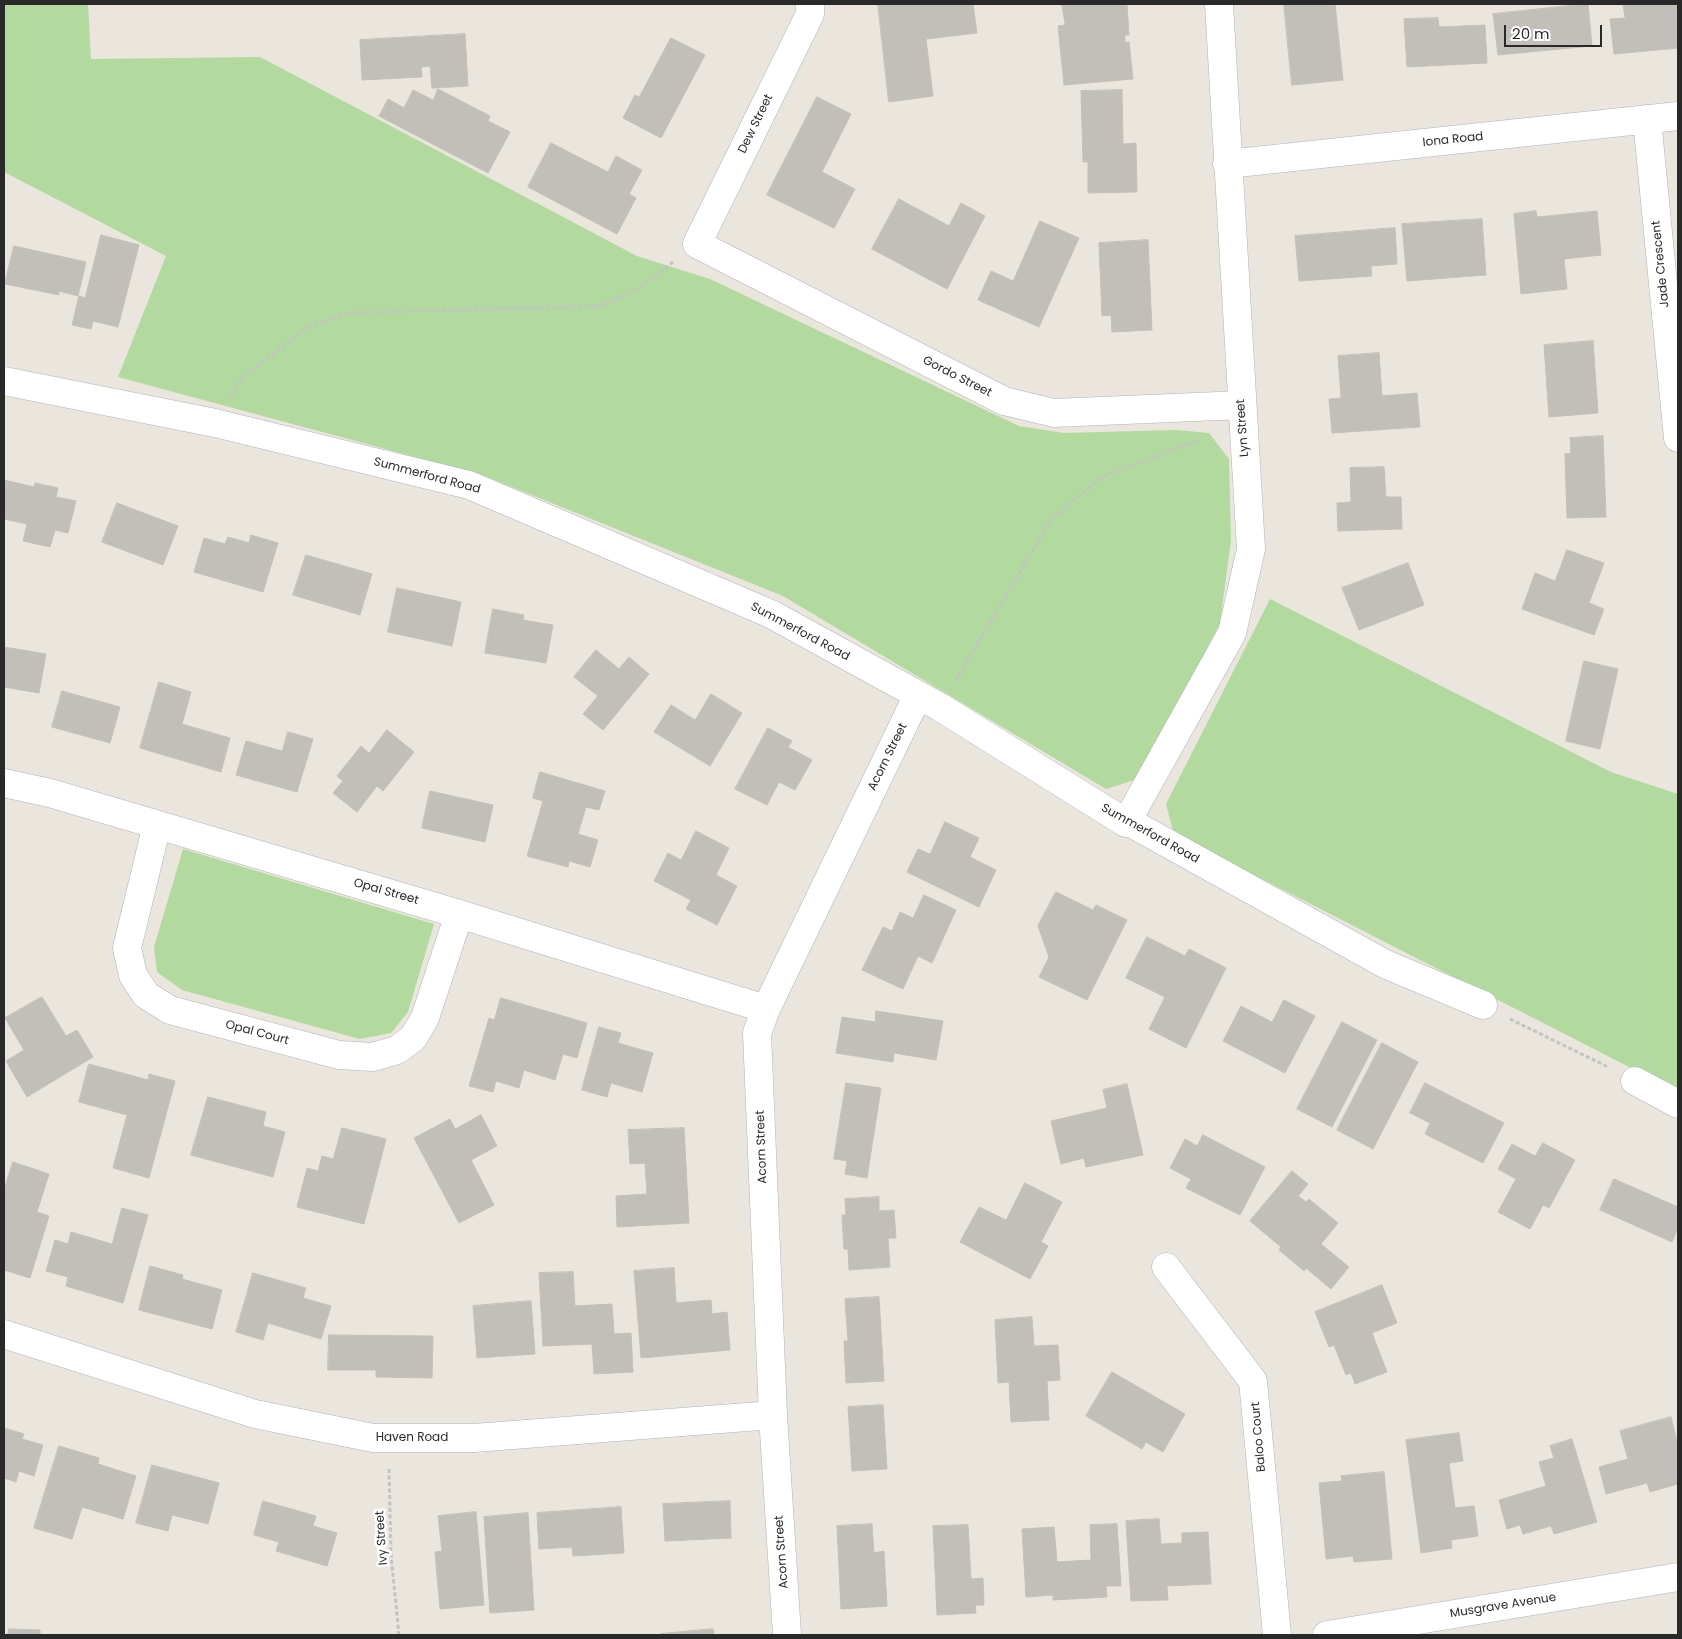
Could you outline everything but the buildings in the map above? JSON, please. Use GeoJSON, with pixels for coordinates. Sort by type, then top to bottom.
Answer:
{"type":"FeatureCollection","features":[{"type":"Feature","properties":{"kind":"street","name":"Dew Street"},"geometry":{"type":"LineString","coordinates":[[697,244],[810,14],[810,4]]}},
{"type":"Feature","properties":{"kind":"street","name":"Lyn Street"},"geometry":{"type":"LineString","coordinates":[[1126,824],[1232,633],[1251,549],[1219,4]]}},
{"type":"Feature","properties":{"kind":"street","name":"Iona Road"},"geometry":{"type":"LineString","coordinates":[[1227,164],[1678,116]]}},
{"type":"Feature","properties":{"kind":"street","name":"Jade Crescent"},"geometry":{"type":"LineString","coordinates":[[1647,120],[1678,438]]}},
{"type":"Feature","properties":{"kind":"street","name":"Gordo Street"},"geometry":{"type":"LineString","coordinates":[[697,244],[1004,401],[1054,413],[1242,405]]}},
{"type":"Feature","properties":{"kind":"street","name":"Summerford Road"},"geometry":{"type":"LineString","coordinates":[[4,381],[215,422],[469,485],[771,614],[929,701],[1126,824],[1131,824],[1385,964],[1483,1005]]}},
{"type":"Feature","properties":{"kind":"street","name":"Acorn Street"},"geometry":{"type":"LineString","coordinates":[[788,1635],[773,1415],[757,1034],[766,1009],[929,701]]}},
{"type":"Feature","properties":{"kind":"street","name":"Opal Street"},"geometry":{"type":"LineString","coordinates":[[4,783],[50,793],[459,914],[766,1009]]}},
{"type":"Feature","properties":{"kind":"street","name":"Opal Court"},"geometry":{"type":"LineString","coordinates":[[158,825],[128,948],[133,975],[146,995],[170,1010],[339,1055],[373,1057],[397,1050],[413,1038],[425,1018],[459,914]]}},
{"type":"Feature","properties":{"kind":"street"},"geometry":{"type":"LineString","coordinates":[[1635,1081],[1678,1104]]}},
{"type":"Feature","properties":{"kind":"street","name":"Baloo Court"},"geometry":{"type":"LineString","coordinates":[[1166,1268],[1253,1381],[1277,1635]]}},
{"type":"Feature","properties":{"kind":"street","name":"Haven Road"},"geometry":{"type":"LineString","coordinates":[[4,1334],[255,1414],[373,1438],[474,1438],[773,1415]]}},
{"type":"Feature","properties":{"kind":"street","name":"Musgrave Avenue"},"geometry":{"type":"LineString","coordinates":[[1327,1635],[1678,1577]]}},
{"type":"Feature","properties":{"kind":"path"},"geometry":{"type":"LineString","coordinates":[[215,422],[243,377],[308,327],[349,313],[601,306],[642,286],[697,244]]}},
{"type":"Feature","properties":{"kind":"path"},"geometry":{"type":"LineString","coordinates":[[929,701],[1052,518],[1102,477],[1199,439]]}},
{"type":"Feature","properties":{"kind":"path"},"geometry":{"type":"LineString","coordinates":[[1483,1005],[1635,1081]]}},
{"type":"Feature","properties":{"kind":"path","name":"Ivy Street"},"geometry":{"type":"LineString","coordinates":[[389,1438],[388,1506],[399,1635]]}},
{"type":"Feature","properties":{"kind":"green space"},"geometry":{"type":"Polygon","coordinates":[[[4,4],[88,4],[91,59],[260,57],[637,256],[710,279],[1019,426],[1064,433],[1176,430],[1209,433],[1229,459],[1231,540],[1220,623],[1141,778],[1106,789],[783,596],[482,475],[118,377],[166,256],[4,172],[4,4]]]}},
{"type":"Feature","properties":{"kind":"green space"},"geometry":{"type":"Polygon","coordinates":[[[1270,599],[1611,772],[1678,794],[1678,1092],[1174,834],[1166,804],[1270,599]]]}},
{"type":"Feature","properties":{"kind":"green space"},"geometry":{"type":"Polygon","coordinates":[[[183,849],[434,924],[408,1012],[391,1033],[360,1039],[182,990],[157,972],[154,947],[183,849]]]}}]}
